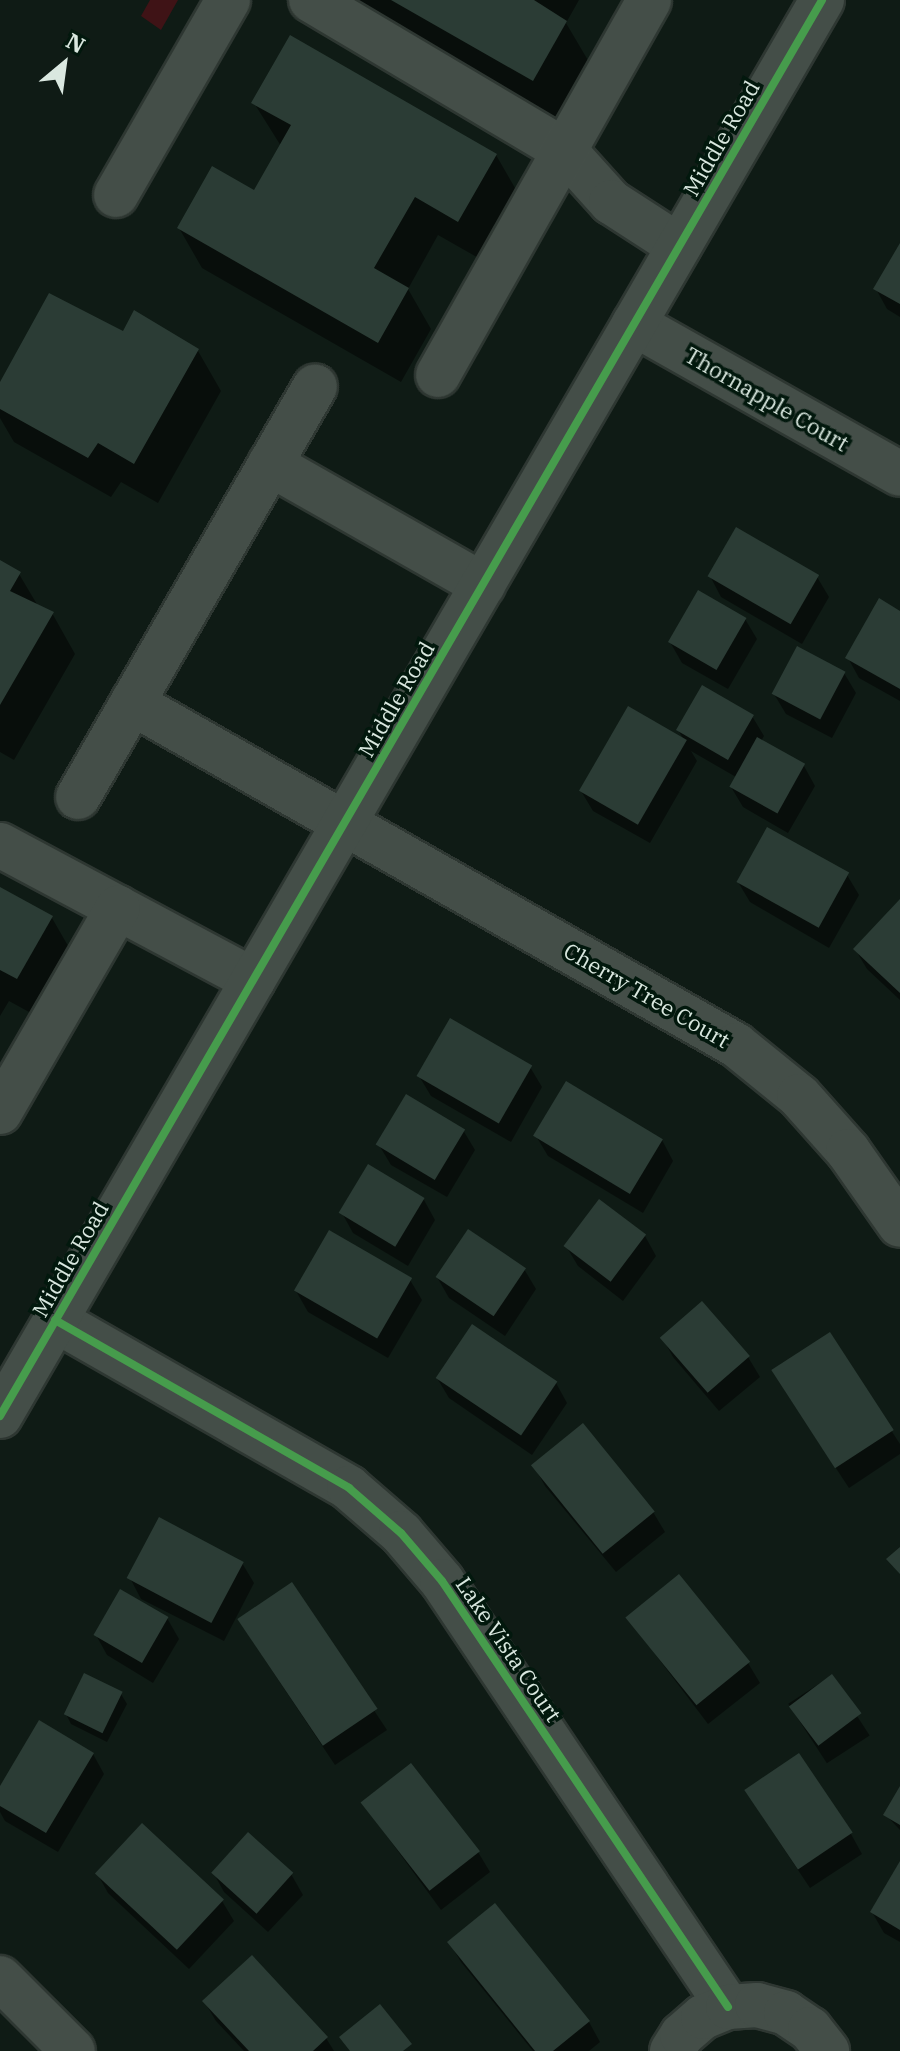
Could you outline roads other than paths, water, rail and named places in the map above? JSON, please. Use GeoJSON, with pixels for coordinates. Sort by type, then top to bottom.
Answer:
{"type":"FeatureCollection","features":[{"type":"Feature","properties":{"kind":"street"},"geometry":{"type":"LineString","coordinates":[[116,195],[228,0]]}},
{"type":"Feature","properties":{"kind":"street"},"geometry":{"type":"LineString","coordinates":[[311,0],[565,151],[611,202],[679,246]]}},
{"type":"Feature","properties":{"kind":"street"},"geometry":{"type":"LineString","coordinates":[[438,375],[649,0]]}},
{"type":"Feature","properties":{"kind":"street","name":"Middle Road"},"geometry":{"type":"LineString","coordinates":[[0,1416],[822,0]]}},
{"type":"Feature","properties":{"kind":"street","name":"Thornapple Court"},"geometry":{"type":"LineString","coordinates":[[634,324],[900,474]]}},
{"type":"Feature","properties":{"kind":"street"},"geometry":{"type":"LineString","coordinates":[[78,797],[315,386]]}},
{"type":"Feature","properties":{"kind":"street"},"geometry":{"type":"LineString","coordinates":[[270,464],[483,585]]}},
{"type":"Feature","properties":{"kind":"street","name":"Cherry Tree Court"},"geometry":{"type":"LineString","coordinates":[[132,703],[736,1045],[799,1096],[848,1151],[900,1225]]}},
{"type":"Feature","properties":{"kind":"street"},"geometry":{"type":"LineString","coordinates":[[0,845],[253,980]]}},
{"type":"Feature","properties":{"kind":"street"},"geometry":{"type":"LineString","coordinates":[[0,1112],[118,908]]}},
{"type":"Feature","properties":{"kind":"street","name":"Lake Vista Court"},"geometry":{"type":"LineString","coordinates":[[55,1320],[349,1488],[401,1533],[442,1581],[728,2007]]}},
{"type":"Feature","properties":{"kind":"street"},"geometry":{"type":"LineString","coordinates":[[0,1978],[73,2051]]}},
{"type":"Feature","properties":{"kind":"street"},"geometry":{"type":"LineString","coordinates":[[672,2051],[682,2035],[703,2017],[728,2007],[757,2005],[786,2013],[810,2029],[827,2051]]}}]}
